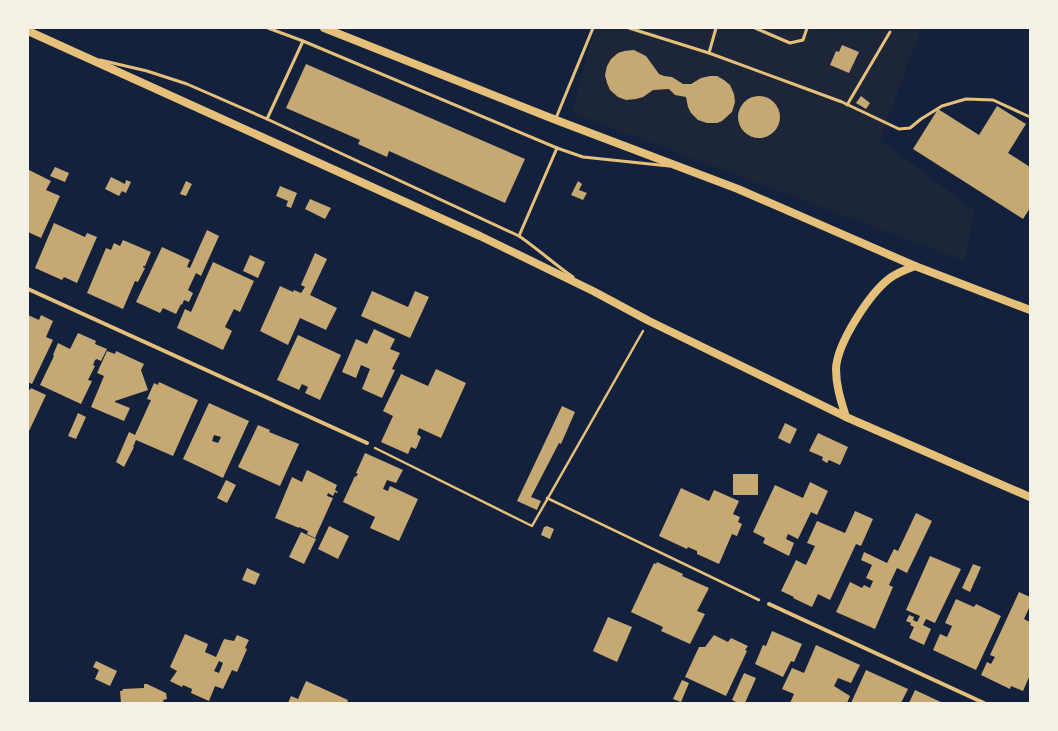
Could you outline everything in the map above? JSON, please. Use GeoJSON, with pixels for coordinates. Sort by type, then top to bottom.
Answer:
{"type":"FeatureCollection","features":[{"type":"Feature","properties":{"kind":"main road"},"geometry":{"type":"LineString","coordinates":[[324,28],[556,120],[738,189],[916,266],[1030,310]]}},
{"type":"Feature","properties":{"kind":"main road"},"geometry":{"type":"LineString","coordinates":[[28,31],[480,236],[593,291],[649,321],[846,417],[1030,497]]}},
{"type":"Feature","properties":{"kind":"main road"},"geometry":{"type":"LineString","coordinates":[[846,417],[837,382],[836,367],[841,350],[860,312],[876,290],[891,277],[916,266]]}},
{"type":"Feature","properties":{"kind":"street"},"geometry":{"type":"LineString","coordinates":[[28,289],[367,443]]}},
{"type":"Feature","properties":{"kind":"street"},"geometry":{"type":"LineString","coordinates":[[768,604],[984,703]]}},
{"type":"Feature","properties":{"kind":"lane"},"geometry":{"type":"LineString","coordinates":[[268,28],[303,41],[557,148],[583,157],[681,168]]}},
{"type":"Feature","properties":{"kind":"lane"},"geometry":{"type":"LineString","coordinates":[[556,120],[593,28]]}},
{"type":"Feature","properties":{"kind":"lane"},"geometry":{"type":"LineString","coordinates":[[629,28],[709,54],[796,85],[847,105],[899,129],[910,128],[942,106],[966,99],[993,100],[1030,117]]}},
{"type":"Feature","properties":{"kind":"lane"},"geometry":{"type":"LineString","coordinates":[[709,54],[716,28]]}},
{"type":"Feature","properties":{"kind":"lane"},"geometry":{"type":"LineString","coordinates":[[755,28],[790,43],[803,40],[807,28]]}},
{"type":"Feature","properties":{"kind":"lane"},"geometry":{"type":"LineString","coordinates":[[847,105],[890,32]]}},
{"type":"Feature","properties":{"kind":"lane"},"geometry":{"type":"LineString","coordinates":[[267,119],[303,41]]}},
{"type":"Feature","properties":{"kind":"lane"},"geometry":{"type":"LineString","coordinates":[[90,58],[168,77],[267,119],[519,236],[536,248],[554,265],[593,291]]}},
{"type":"Feature","properties":{"kind":"lane"},"geometry":{"type":"LineString","coordinates":[[519,236],[557,148]]}},
{"type":"Feature","properties":{"kind":"path"},"geometry":{"type":"LineString","coordinates":[[367,443],[532,526],[649,321]]}},
{"type":"Feature","properties":{"kind":"path"},"geometry":{"type":"LineString","coordinates":[[547,498],[768,604]]}},
{"type":"Feature","properties":{"kind":"shaded area"},"geometry":{"type":"Polygon","coordinates":[[[595,28],[921,28],[880,140],[974,210],[965,261],[572,113],[595,28]]]}},
{"type":"Feature","properties":{"kind":"building"},"geometry":{"type":"Polygon","coordinates":[[[842,45],[859,52],[849,73],[830,65],[836,51],[839,52],[842,45]]]}},
{"type":"Feature","properties":{"kind":"building"},"geometry":{"type":"Polygon","coordinates":[[[634,50],[646,56],[659,74],[672,77],[683,84],[691,84],[701,78],[710,76],[717,76],[724,80],[730,85],[734,94],[735,102],[732,112],[722,121],[717,123],[707,123],[698,120],[691,113],[686,97],[675,95],[669,89],[653,90],[643,97],[636,99],[626,100],[618,97],[610,90],[607,83],[605,75],[607,66],[611,59],[618,53],[634,50]]]}},
{"type":"Feature","properties":{"kind":"building"},"geometry":{"type":"Polygon","coordinates":[[[306,64],[525,159],[505,203],[389,151],[387,157],[358,144],[360,140],[286,108],[306,64]]]}},
{"type":"Feature","properties":{"kind":"building"},"geometry":{"type":"Polygon","coordinates":[[[755,96],[763,96],[774,102],[780,113],[780,121],[774,132],[763,138],[755,138],[744,132],[738,121],[738,113],[744,102],[755,96]]]}},
{"type":"Feature","properties":{"kind":"building"},"geometry":{"type":"Polygon","coordinates":[[[861,96],[870,103],[866,109],[856,103],[861,96]]]}},
{"type":"Feature","properties":{"kind":"building"},"geometry":{"type":"Polygon","coordinates":[[[997,106],[1026,124],[1008,153],[1030,167],[1030,208],[1023,219],[913,149],[938,109],[979,135],[997,106]]]}},
{"type":"Feature","properties":{"kind":"building"},"geometry":{"type":"Polygon","coordinates":[[[55,167],[69,173],[65,182],[50,176],[55,167]]]}},
{"type":"Feature","properties":{"kind":"building"},"geometry":{"type":"Polygon","coordinates":[[[29,170],[51,181],[46,190],[60,196],[41,238],[28,232],[29,170]]]}},
{"type":"Feature","properties":{"kind":"building"},"geometry":{"type":"Polygon","coordinates":[[[111,177],[125,184],[126,180],[131,182],[126,193],[122,191],[119,196],[105,189],[111,177]]]}},
{"type":"Feature","properties":{"kind":"building"},"geometry":{"type":"Polygon","coordinates":[[[186,181],[192,184],[186,196],[180,194],[186,181]]]}},
{"type":"Feature","properties":{"kind":"building"},"geometry":{"type":"Polygon","coordinates":[[[578,181],[582,184],[579,190],[587,193],[583,200],[571,195],[578,181]]]}},
{"type":"Feature","properties":{"kind":"building"},"geometry":{"type":"Polygon","coordinates":[[[280,186],[297,193],[291,208],[286,206],[288,201],[276,196],[280,186]]]}},
{"type":"Feature","properties":{"kind":"building"},"geometry":{"type":"Polygon","coordinates":[[[310,199],[331,208],[325,219],[305,209],[310,199]]]}},
{"type":"Feature","properties":{"kind":"building"},"geometry":{"type":"Polygon","coordinates":[[[54,223],[85,237],[87,233],[97,237],[77,283],[64,277],[62,280],[35,268],[54,223]]]}},
{"type":"Feature","properties":{"kind":"building"},"geometry":{"type":"Polygon","coordinates":[[[207,230],[219,236],[201,276],[196,273],[188,290],[193,293],[189,302],[184,300],[176,314],[163,308],[160,313],[136,302],[162,247],[190,260],[187,267],[190,268],[207,230]]]}},
{"type":"Feature","properties":{"kind":"building"},"geometry":{"type":"Polygon","coordinates":[[[123,240],[151,252],[145,266],[143,266],[145,268],[138,282],[135,281],[123,309],[87,293],[106,248],[111,250],[114,243],[120,246],[123,240]]]}},
{"type":"Feature","properties":{"kind":"building"},"geometry":{"type":"Polygon","coordinates":[[[315,253],[327,259],[310,295],[337,308],[326,330],[300,318],[288,345],[260,331],[280,286],[293,292],[294,290],[301,293],[305,287],[301,285],[315,253]]]}},
{"type":"Feature","properties":{"kind":"building"},"geometry":{"type":"Polygon","coordinates":[[[250,255],[265,262],[258,278],[243,271],[250,255]]]}},
{"type":"Feature","properties":{"kind":"building"},"geometry":{"type":"Polygon","coordinates":[[[213,262],[254,281],[240,312],[234,309],[225,327],[232,331],[223,350],[177,328],[185,309],[191,312],[213,262]]]}},
{"type":"Feature","properties":{"kind":"building"},"geometry":{"type":"Polygon","coordinates":[[[372,291],[408,307],[415,291],[429,297],[410,338],[361,316],[372,291]]]}},
{"type":"Feature","properties":{"kind":"building"},"geometry":{"type":"Polygon","coordinates":[[[28,315],[39,320],[41,315],[53,321],[46,337],[53,340],[32,384],[28,382],[28,315]]]}},
{"type":"Feature","properties":{"kind":"building"},"geometry":{"type":"Polygon","coordinates":[[[374,329],[395,339],[390,349],[400,353],[392,369],[395,370],[382,398],[362,389],[370,369],[361,365],[356,378],[342,372],[356,339],[367,344],[374,329]]]}},
{"type":"Feature","properties":{"kind":"building"},"geometry":{"type":"Polygon","coordinates":[[[78,333],[96,341],[95,344],[107,349],[101,361],[97,359],[95,360],[93,365],[95,366],[88,380],[92,381],[81,404],[40,385],[54,356],[53,355],[58,343],[70,349],[78,333]]]}},
{"type":"Feature","properties":{"kind":"building"},"geometry":{"type":"Polygon","coordinates":[[[298,335],[341,355],[320,400],[305,393],[308,387],[302,384],[299,390],[277,380],[298,335]]]}},
{"type":"Feature","properties":{"kind":"building"},"geometry":{"type":"Polygon","coordinates":[[[107,351],[115,354],[116,351],[144,364],[141,370],[148,390],[115,401],[130,408],[124,421],[91,407],[104,376],[97,373],[107,351]]]}},
{"type":"Feature","properties":{"kind":"building"},"geometry":{"type":"Polygon","coordinates":[[[436,369],[466,383],[441,438],[419,428],[417,434],[421,437],[416,449],[411,447],[408,454],[381,442],[393,416],[383,411],[401,374],[428,386],[436,369]]]}},
{"type":"Feature","properties":{"kind":"building"},"geometry":{"type":"Polygon","coordinates":[[[159,382],[198,400],[173,456],[136,440],[124,467],[116,462],[129,432],[135,435],[151,400],[147,399],[154,383],[158,385],[159,382]]]}},
{"type":"Feature","properties":{"kind":"building"},"geometry":{"type":"Polygon","coordinates":[[[31,388],[46,395],[29,431],[28,389],[30,390],[31,388]]]}},
{"type":"Feature","properties":{"kind":"building"},"geometry":{"type":"Polygon","coordinates":[[[209,403],[249,421],[223,478],[183,459],[209,403]],[[214,435],[212,441],[218,443],[221,437],[214,435]]]}},
{"type":"Feature","properties":{"kind":"building"},"geometry":{"type":"Polygon","coordinates":[[[562,406],[575,412],[561,444],[559,443],[531,497],[541,501],[537,510],[517,501],[562,406]]]}},
{"type":"Feature","properties":{"kind":"building"},"geometry":{"type":"Polygon","coordinates":[[[78,413],[86,417],[76,439],[68,436],[78,413]]]}},
{"type":"Feature","properties":{"kind":"building"},"geometry":{"type":"Polygon","coordinates":[[[785,423],[797,429],[790,444],[778,438],[785,423]]]}},
{"type":"Feature","properties":{"kind":"building"},"geometry":{"type":"Polygon","coordinates":[[[258,425],[270,430],[269,432],[299,444],[280,486],[238,467],[258,425]]]}},
{"type":"Feature","properties":{"kind":"building"},"geometry":{"type":"Polygon","coordinates":[[[818,433],[848,447],[840,465],[829,460],[827,463],[822,460],[823,457],[809,451],[818,433]]]}},
{"type":"Feature","properties":{"kind":"building"},"geometry":{"type":"Polygon","coordinates":[[[365,453],[403,470],[396,483],[387,480],[383,489],[388,491],[390,486],[418,499],[399,541],[370,528],[375,517],[343,502],[355,476],[356,477],[358,474],[356,473],[365,453]]]}},
{"type":"Feature","properties":{"kind":"building"},"geometry":{"type":"Polygon","coordinates":[[[307,470],[337,485],[335,490],[338,492],[335,492],[333,496],[328,493],[327,496],[333,498],[315,538],[307,534],[308,531],[275,518],[292,477],[302,482],[307,470]]]}},
{"type":"Feature","properties":{"kind":"building"},"geometry":{"type":"Polygon","coordinates":[[[733,474],[758,474],[758,495],[733,495],[733,474]]]}},
{"type":"Feature","properties":{"kind":"building"},"geometry":{"type":"Polygon","coordinates":[[[226,480],[236,485],[227,503],[217,498],[226,480]]]}},
{"type":"Feature","properties":{"kind":"building"},"geometry":{"type":"Polygon","coordinates":[[[810,482],[828,491],[817,515],[811,512],[798,539],[788,534],[786,539],[794,543],[789,556],[763,543],[765,538],[753,532],[775,485],[803,498],[810,482]]]}},
{"type":"Feature","properties":{"kind":"building"},"geometry":{"type":"Polygon","coordinates":[[[681,488],[709,501],[714,490],[739,501],[733,514],[740,517],[738,522],[742,524],[737,536],[732,534],[719,564],[697,554],[697,551],[688,547],[687,549],[659,536],[681,488]]]}},
{"type":"Feature","properties":{"kind":"building"},"geometry":{"type":"Polygon","coordinates":[[[855,511],[873,519],[861,546],[856,544],[830,600],[818,594],[812,607],[781,591],[796,560],[806,565],[815,546],[807,543],[817,521],[845,533],[855,511]]]}},
{"type":"Feature","properties":{"kind":"building"},"geometry":{"type":"Polygon","coordinates":[[[916,513],[932,521],[907,573],[897,568],[889,585],[893,587],[875,629],[836,612],[850,582],[862,588],[864,585],[870,588],[873,581],[866,578],[872,565],[861,560],[864,552],[887,563],[894,549],[898,551],[916,513]]]}},
{"type":"Feature","properties":{"kind":"building"},"geometry":{"type":"Polygon","coordinates":[[[329,526],[349,536],[338,559],[318,549],[329,526]]]}},
{"type":"Feature","properties":{"kind":"building"},"geometry":{"type":"Polygon","coordinates":[[[547,526],[554,529],[550,539],[541,535],[544,527],[547,526]]]}},
{"type":"Feature","properties":{"kind":"building"},"geometry":{"type":"Polygon","coordinates":[[[301,532],[316,539],[304,564],[289,557],[301,532]]]}},
{"type":"Feature","properties":{"kind":"building"},"geometry":{"type":"Polygon","coordinates":[[[930,556],[961,569],[935,623],[926,619],[923,625],[931,629],[924,645],[909,638],[914,627],[910,625],[911,623],[906,621],[909,615],[914,617],[913,620],[917,622],[920,616],[906,610],[930,556]]]}},
{"type":"Feature","properties":{"kind":"building"},"geometry":{"type":"Polygon","coordinates":[[[657,562],[683,574],[682,576],[709,588],[697,611],[705,614],[690,644],[661,631],[663,627],[631,612],[654,563],[656,564],[657,562]]]}},
{"type":"Feature","properties":{"kind":"building"},"geometry":{"type":"Polygon","coordinates":[[[973,564],[981,567],[970,592],[962,588],[973,564]]]}},
{"type":"Feature","properties":{"kind":"building"},"geometry":{"type":"Polygon","coordinates":[[[247,568],[260,574],[255,585],[242,580],[247,568]]]}},
{"type":"Feature","properties":{"kind":"building"},"geometry":{"type":"Polygon","coordinates":[[[1019,592],[1030,597],[1030,606],[1024,619],[1030,622],[1030,675],[1023,691],[1011,686],[1010,689],[981,675],[987,662],[991,664],[995,657],[990,655],[1019,592]]]}},
{"type":"Feature","properties":{"kind":"building"},"geometry":{"type":"Polygon","coordinates":[[[956,599],[974,607],[976,604],[1001,616],[976,670],[933,650],[940,634],[947,637],[952,626],[945,623],[956,599]]]}},
{"type":"Feature","properties":{"kind":"building"},"geometry":{"type":"Polygon","coordinates":[[[608,617],[632,627],[617,662],[593,651],[608,617]]]}},
{"type":"Feature","properties":{"kind":"building"},"geometry":{"type":"Polygon","coordinates":[[[772,631],[802,644],[794,662],[791,661],[783,677],[755,664],[763,645],[766,646],[772,631]]]}},
{"type":"Feature","properties":{"kind":"building"},"geometry":{"type":"Polygon","coordinates":[[[185,634],[208,644],[205,652],[216,657],[224,639],[234,641],[237,635],[249,640],[245,648],[247,649],[237,672],[232,670],[223,689],[215,686],[209,701],[191,693],[192,689],[183,685],[182,687],[170,681],[177,671],[170,667],[185,634]],[[219,661],[214,671],[219,673],[223,663],[219,661]]]}},
{"type":"Feature","properties":{"kind":"building"},"geometry":{"type":"Polygon","coordinates":[[[714,635],[728,642],[731,638],[748,646],[726,696],[685,677],[699,647],[705,647],[714,635]]]}},
{"type":"Feature","properties":{"kind":"building"},"geometry":{"type":"Polygon","coordinates":[[[816,645],[860,665],[851,683],[838,678],[834,686],[850,696],[847,703],[790,703],[794,694],[782,689],[792,668],[804,673],[816,645]]]}},
{"type":"Feature","properties":{"kind":"building"},"geometry":{"type":"Polygon","coordinates":[[[96,661],[117,671],[110,686],[95,679],[99,670],[93,667],[96,661]]]}},
{"type":"Feature","properties":{"kind":"building"},"geometry":{"type":"Polygon","coordinates":[[[866,670],[908,689],[901,703],[851,703],[866,670]]]}},
{"type":"Feature","properties":{"kind":"building"},"geometry":{"type":"Polygon","coordinates":[[[744,673],[756,678],[745,703],[738,703],[732,700],[744,673]]]}},
{"type":"Feature","properties":{"kind":"building"},"geometry":{"type":"Polygon","coordinates":[[[682,680],[689,683],[681,702],[673,699],[682,680]]]}},
{"type":"Feature","properties":{"kind":"building"},"geometry":{"type":"Polygon","coordinates":[[[306,681],[348,700],[347,703],[288,703],[291,696],[298,699],[306,681]]]}},
{"type":"Feature","properties":{"kind":"building"},"geometry":{"type":"Polygon","coordinates":[[[144,684],[166,693],[167,699],[163,700],[164,703],[121,703],[120,691],[123,689],[144,688],[144,684]]]}},
{"type":"Feature","properties":{"kind":"building"},"geometry":{"type":"Polygon","coordinates":[[[915,690],[943,703],[909,703],[915,690]]]}}]}
